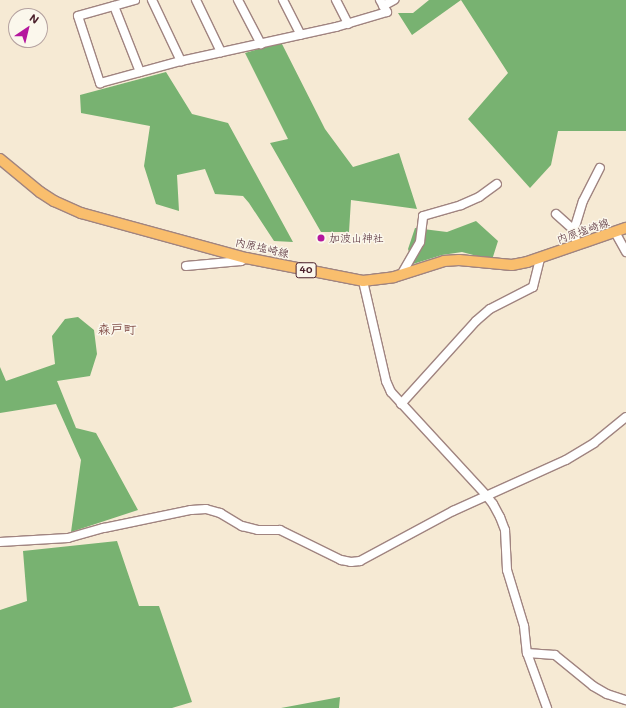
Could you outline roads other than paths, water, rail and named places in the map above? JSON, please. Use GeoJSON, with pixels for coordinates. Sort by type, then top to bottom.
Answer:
{"type":"FeatureCollection","features":[{"type":"Feature","properties":{"kind":"main road","name":"内原塩崎線"},"geometry":{"type":"LineString","coordinates":[[0,159],[40,192],[54,201],[74,210],[246,258],[364,281],[385,279],[444,261],[459,260],[512,265],[540,258],[626,228]]}},
{"type":"Feature","properties":{"kind":"street"},"geometry":{"type":"LineString","coordinates":[[135,0],[78,16],[100,83],[181,61],[348,24],[387,12],[381,3],[394,0]]}},
{"type":"Feature","properties":{"kind":"street"},"geometry":{"type":"LineString","coordinates":[[152,0],[181,61]]}},
{"type":"Feature","properties":{"kind":"street"},"geometry":{"type":"LineString","coordinates":[[196,0],[221,52]]}},
{"type":"Feature","properties":{"kind":"street"},"geometry":{"type":"LineString","coordinates":[[238,0],[261,44]]}},
{"type":"Feature","properties":{"kind":"street"},"geometry":{"type":"LineString","coordinates":[[283,0],[301,35]]}},
{"type":"Feature","properties":{"kind":"street"},"geometry":{"type":"LineString","coordinates":[[336,0],[348,24]]}},
{"type":"Feature","properties":{"kind":"street"},"geometry":{"type":"LineString","coordinates":[[114,6],[140,72]]}},
{"type":"Feature","properties":{"kind":"street"},"geometry":{"type":"LineString","coordinates":[[577,245],[574,230],[583,202],[600,168]]}},
{"type":"Feature","properties":{"kind":"street"},"geometry":{"type":"LineString","coordinates":[[401,275],[420,242],[423,216],[460,205],[479,197],[497,184]]}},
{"type":"Feature","properties":{"kind":"street"},"geometry":{"type":"LineString","coordinates":[[556,214],[574,230]]}},
{"type":"Feature","properties":{"kind":"street"},"geometry":{"type":"LineString","coordinates":[[615,232],[626,252]]}},
{"type":"Feature","properties":{"kind":"street"},"geometry":{"type":"LineString","coordinates":[[186,266],[241,261],[246,258]]}},
{"type":"Feature","properties":{"kind":"street"},"geometry":{"type":"LineString","coordinates":[[400,404],[476,321],[490,309],[534,286],[540,258]]}},
{"type":"Feature","properties":{"kind":"street"},"geometry":{"type":"LineString","coordinates":[[364,281],[386,381],[391,392],[400,404],[486,495],[493,504],[505,530],[508,570],[524,626],[527,653],[547,708]]}},
{"type":"Feature","properties":{"kind":"street"},"geometry":{"type":"LineString","coordinates":[[0,542],[68,538],[147,519],[191,510],[206,509],[220,513],[242,526],[258,530],[280,530],[330,555],[351,562],[360,561],[486,495],[566,460],[594,443],[626,417]]}},
{"type":"Feature","properties":{"kind":"street"},"geometry":{"type":"LineString","coordinates":[[527,653],[555,655],[593,686],[607,694],[626,700]]}},
{"type":"Feature","properties":{"kind":"place","name":"加波山神社"},"geometry":{"type":"Point","coordinates":[321,238]}},
{"type":"Feature","properties":{"kind":"district","name":"森戸町"},"geometry":{"type":"Point","coordinates":[117,329]}}]}
